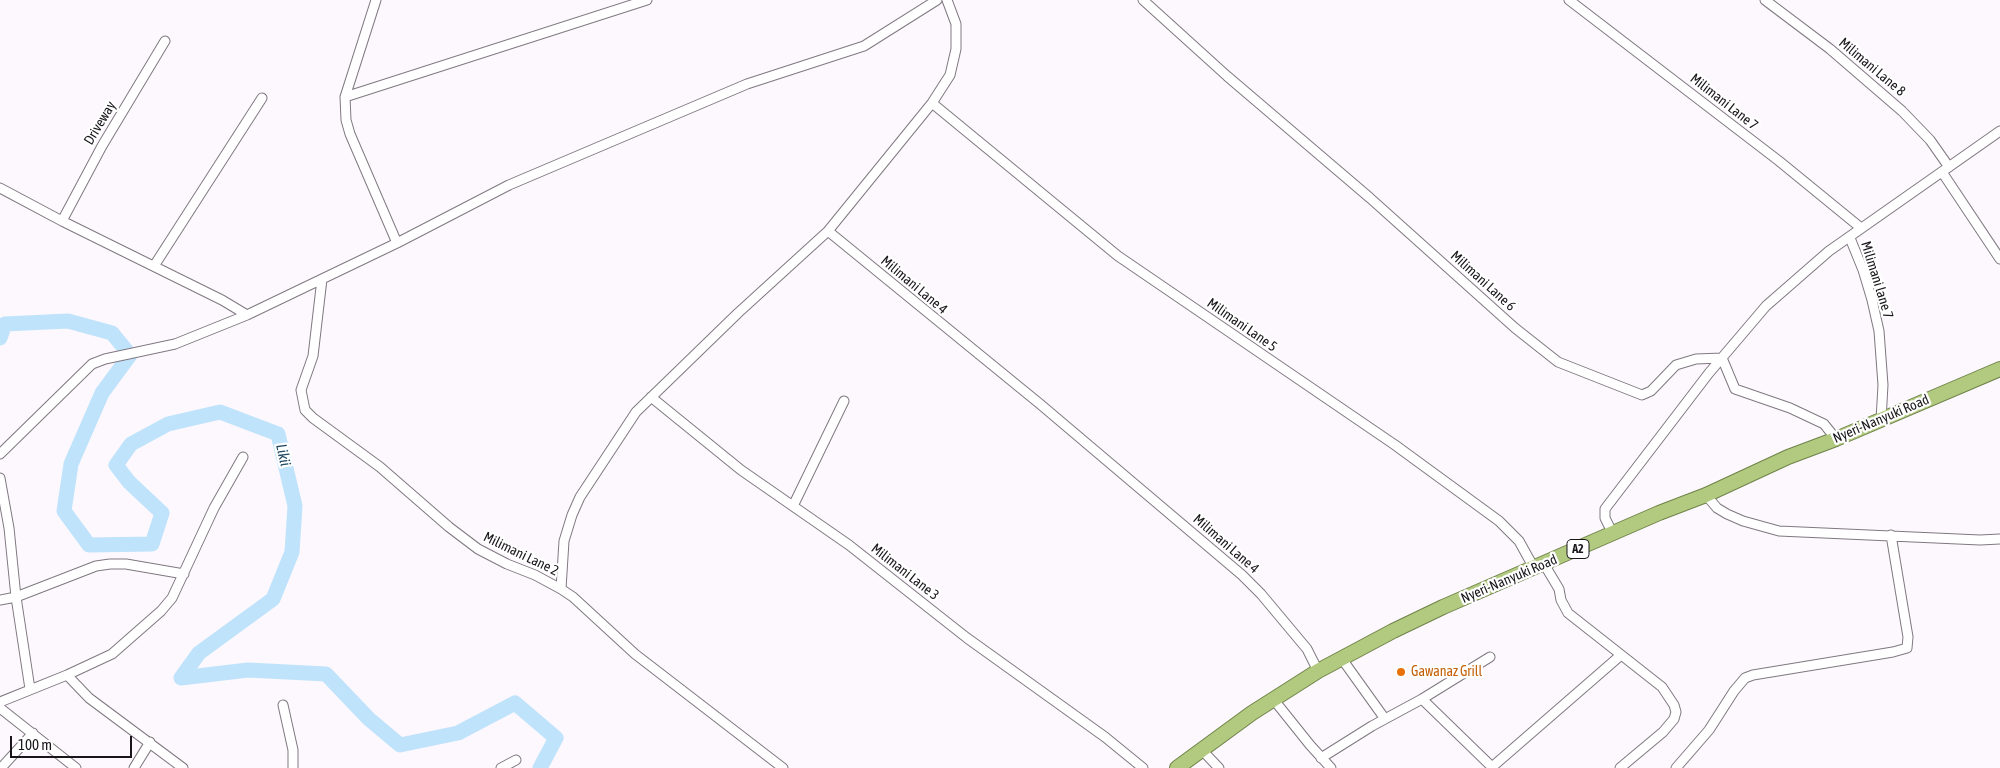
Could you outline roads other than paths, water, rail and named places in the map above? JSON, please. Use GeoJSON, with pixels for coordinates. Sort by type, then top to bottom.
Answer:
{"type":"FeatureCollection","features":[{"type":"Feature","properties":{"kind":"highway","name":"Nyeri-Nanyuki Road"},"geometry":{"type":"LineString","coordinates":[[1177,768],[1252,713],[1318,671],[1393,631],[1443,607],[1659,513],[1706,495],[1788,457],[1836,439],[2000,368]]}},
{"type":"Feature","properties":{"kind":"street"},"geometry":{"type":"LineString","coordinates":[[376,0],[345,97],[346,120],[350,134],[396,243]]}},
{"type":"Feature","properties":{"kind":"street"},"geometry":{"type":"LineString","coordinates":[[345,97],[647,0]]}},
{"type":"Feature","properties":{"kind":"street"},"geometry":{"type":"LineString","coordinates":[[0,454],[92,364],[105,359],[188,340],[247,315],[322,280],[509,185],[747,84],[864,46],[937,0]]}},
{"type":"Feature","properties":{"kind":"street"},"geometry":{"type":"LineString","coordinates":[[560,588],[564,541],[580,497],[636,412],[711,342],[738,313],[828,231],[932,103],[950,75],[956,49],[956,24],[947,0]]}},
{"type":"Feature","properties":{"kind":"street","name":"Milimani Lane 6"},"geometry":{"type":"LineString","coordinates":[[1143,0],[1377,204],[1515,328],[1558,362],[1642,394],[1651,391],[1676,364],[1696,359],[1722,358]]}},
{"type":"Feature","properties":{"kind":"street","name":"Milimani Lane 7"},"geometry":{"type":"LineString","coordinates":[[1569,0],[1779,161],[1861,228]]}},
{"type":"Feature","properties":{"kind":"street","name":"Milimani Lane 8"},"geometry":{"type":"LineString","coordinates":[[1765,0],[1830,49],[1902,111],[1930,140],[2000,259]]}},
{"type":"Feature","properties":{"kind":"street","name":"Driveway"},"geometry":{"type":"LineString","coordinates":[[62,221],[102,146],[165,41]]}},
{"type":"Feature","properties":{"kind":"street"},"geometry":{"type":"LineString","coordinates":[[154,266],[262,98]]}},
{"type":"Feature","properties":{"kind":"street","name":"Milimani Lane 5"},"geometry":{"type":"LineString","coordinates":[[932,103],[1118,256],[1395,445],[1499,521],[1559,589],[1561,600],[1568,613],[1662,687],[1671,698],[1676,712],[1674,719],[1663,732],[1620,768]]}},
{"type":"Feature","properties":{"kind":"street"},"geometry":{"type":"LineString","coordinates":[[1613,534],[1605,518],[1605,509],[1722,358],[1775,297],[1829,251],[2000,131]]}},
{"type":"Feature","properties":{"kind":"street"},"geometry":{"type":"LineString","coordinates":[[0,188],[62,221],[222,300],[247,315]]}},
{"type":"Feature","properties":{"kind":"street","name":"Milimani Lane 4"},"geometry":{"type":"LineString","coordinates":[[828,231],[1040,404],[1242,575],[1261,594],[1307,649],[1318,671]]}},
{"type":"Feature","properties":{"kind":"street","name":"Milimani lane 7"},"geometry":{"type":"LineString","coordinates":[[1850,238],[1870,292],[1878,330],[1883,385],[1881,420]]}},
{"type":"Feature","properties":{"kind":"street","name":"Milimani Lane 2"},"geometry":{"type":"LineString","coordinates":[[322,280],[313,356],[301,390],[305,410],[312,418],[380,466],[449,527],[478,549],[560,588],[590,612],[613,636],[641,660],[783,768]]}},
{"type":"Feature","properties":{"kind":"street"},"geometry":{"type":"LineString","coordinates":[[1722,358],[1735,389],[1790,408],[1824,424],[1836,439]]}},
{"type":"Feature","properties":{"kind":"street","name":"Milimani Lane 3"},"geometry":{"type":"LineString","coordinates":[[651,397],[741,470],[849,545],[967,638],[1105,737],[1142,768]]}},
{"type":"Feature","properties":{"kind":"street"},"geometry":{"type":"LineString","coordinates":[[793,506],[844,401]]}},
{"type":"Feature","properties":{"kind":"street"},"geometry":{"type":"LineString","coordinates":[[0,702],[67,675],[112,654],[167,605],[184,574],[214,508],[243,457]]}},
{"type":"Feature","properties":{"kind":"street"},"geometry":{"type":"LineString","coordinates":[[0,478],[9,528],[16,597],[30,689]]}},
{"type":"Feature","properties":{"kind":"street"},"geometry":{"type":"LineString","coordinates":[[1706,495],[1717,508],[1727,514],[1742,521],[1779,530],[1980,540],[2000,539]]}},
{"type":"Feature","properties":{"kind":"street"},"geometry":{"type":"LineString","coordinates":[[1676,768],[1708,730],[1745,678],[1907,648],[1909,642],[1891,535]]}},
{"type":"Feature","properties":{"kind":"street"},"geometry":{"type":"LineString","coordinates":[[0,600],[16,597],[96,566],[110,564],[126,564],[184,574]]}},
{"type":"Feature","properties":{"kind":"street"},"geometry":{"type":"LineString","coordinates":[[1422,699],[1491,768],[1621,654]]}},
{"type":"Feature","properties":{"kind":"street"},"geometry":{"type":"LineString","coordinates":[[1321,758],[1490,657]]}},
{"type":"Feature","properties":{"kind":"street"},"geometry":{"type":"LineString","coordinates":[[1342,659],[1385,719]]}},
{"type":"Feature","properties":{"kind":"street"},"geometry":{"type":"LineString","coordinates":[[67,675],[89,698],[183,768]]}},
{"type":"Feature","properties":{"kind":"street"},"geometry":{"type":"LineString","coordinates":[[1274,700],[1331,768]]}},
{"type":"Feature","properties":{"kind":"street"},"geometry":{"type":"LineString","coordinates":[[283,705],[293,750],[293,768]]}},
{"type":"Feature","properties":{"kind":"street"},"geometry":{"type":"LineString","coordinates":[[0,708],[76,768]]}},
{"type":"Feature","properties":{"kind":"street"},"geometry":{"type":"LineString","coordinates":[[0,768],[32,733]]}},
{"type":"Feature","properties":{"kind":"street"},"geometry":{"type":"LineString","coordinates":[[134,768],[150,742]]}},
{"type":"Feature","properties":{"kind":"street"},"geometry":{"type":"LineString","coordinates":[[1201,749],[1219,768]]}},
{"type":"Feature","properties":{"kind":"street"},"geometry":{"type":"LineString","coordinates":[[501,768],[516,760]]}},
{"type":"Feature","properties":{"kind":"waterway","name":"Likii"},"geometry":{"type":"LineString","coordinates":[[0,338],[5,324],[68,321],[112,333],[130,355],[102,393],[71,464],[64,511],[89,545],[152,544],[162,513],[129,482],[116,465],[131,444],[168,424],[220,412],[278,434],[295,506],[292,552],[273,599],[199,653],[181,678],[248,670],[326,674],[369,719],[400,745],[458,733],[515,703],[556,738],[540,768]]}},
{"type":"Feature","properties":{"kind":"place","name":"Gawanaz Grill"},"geometry":{"type":"Point","coordinates":[1401,672]}}]}
